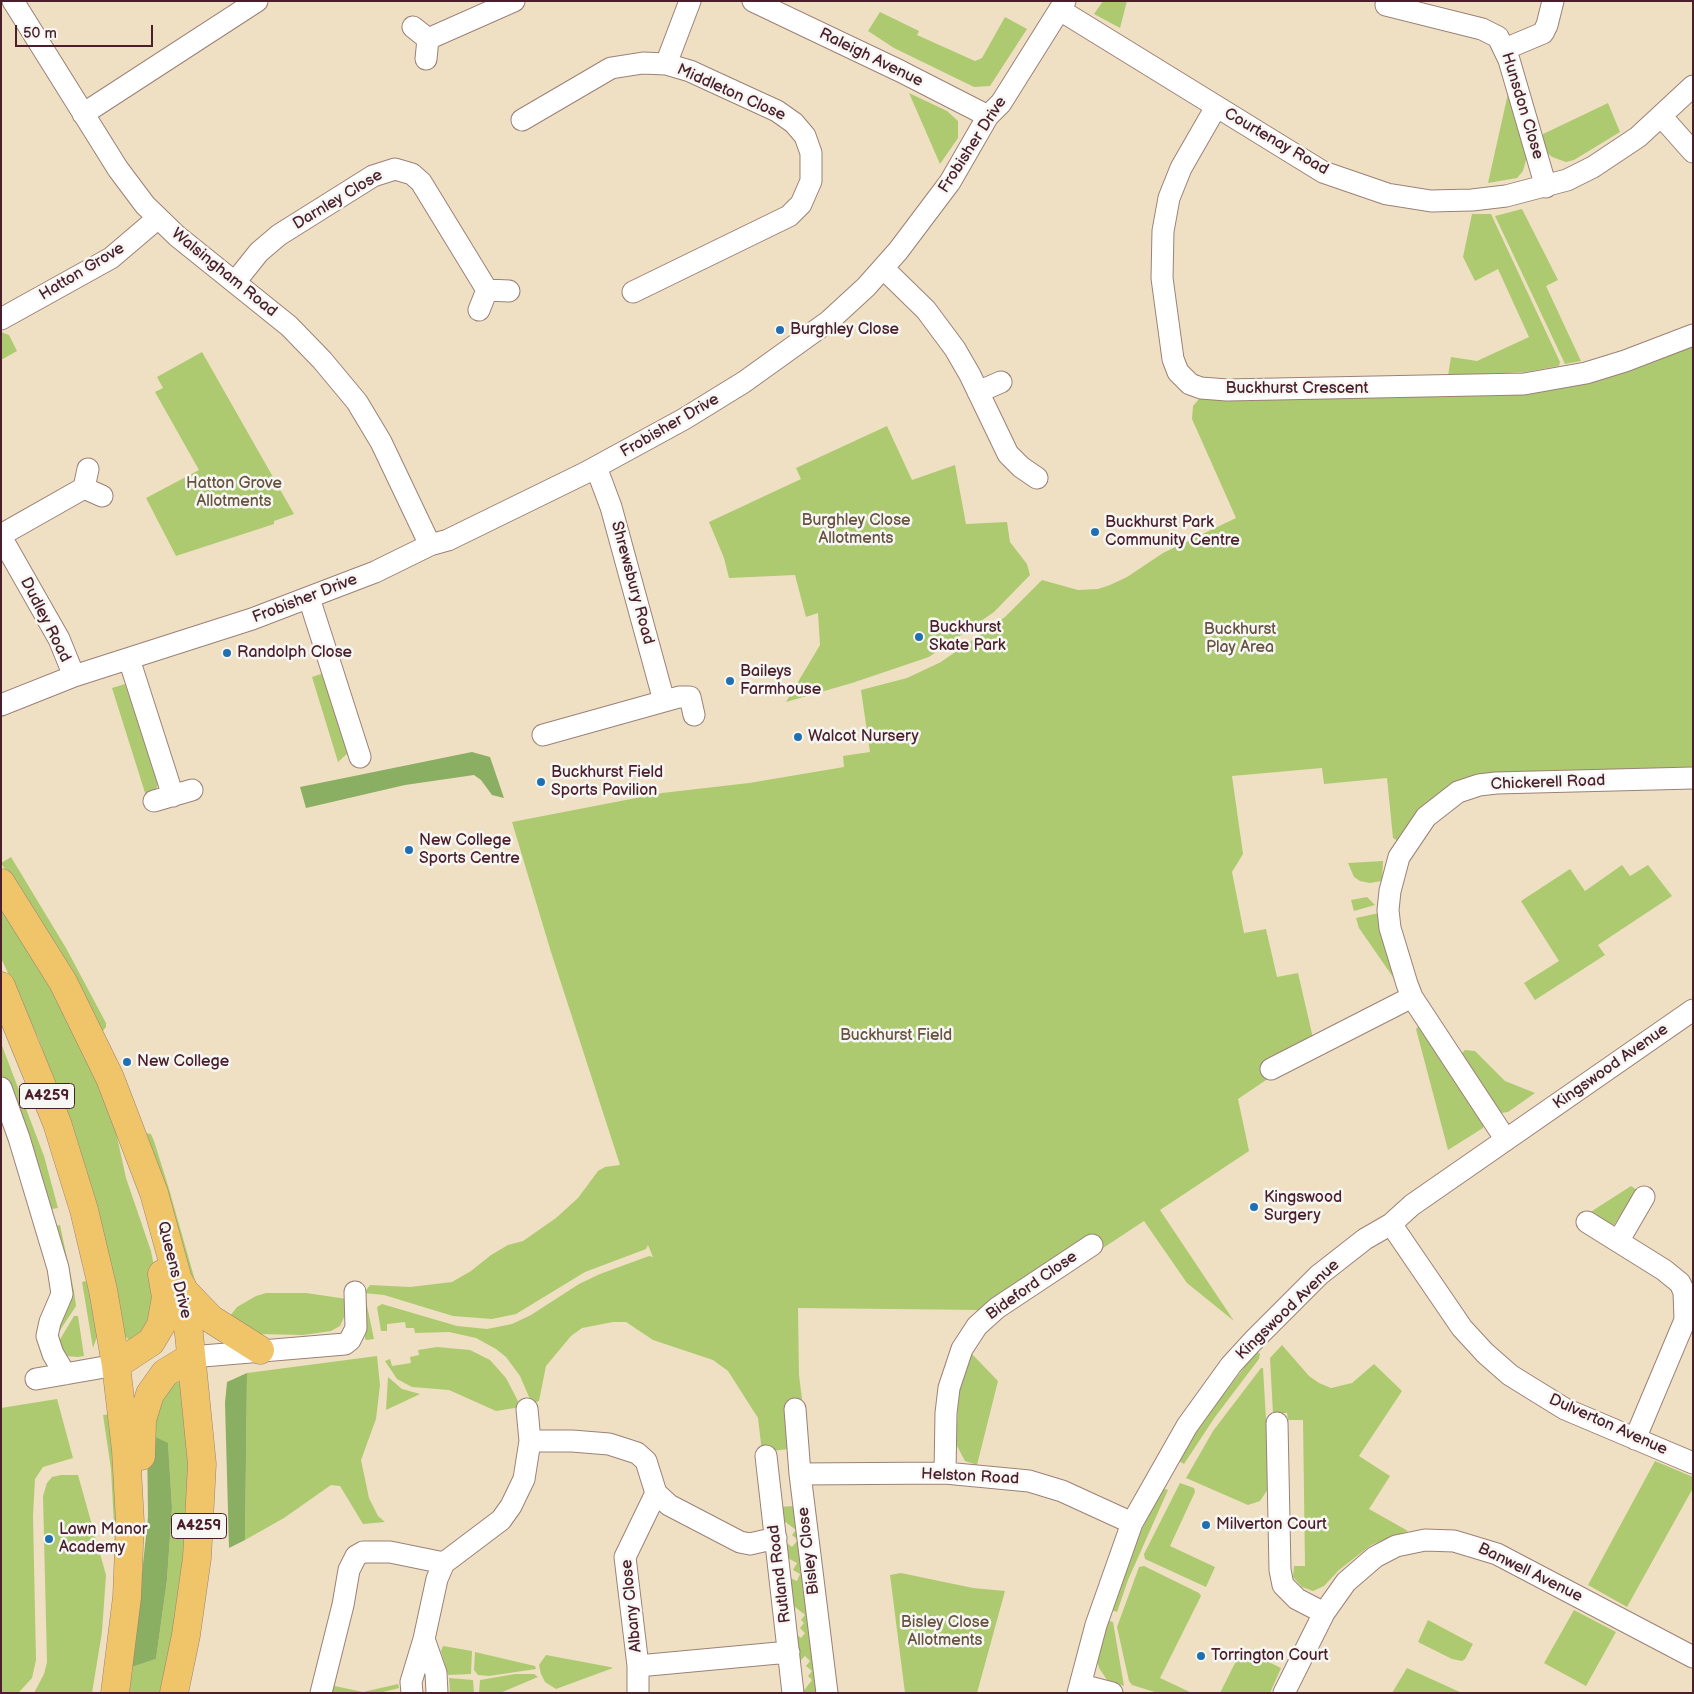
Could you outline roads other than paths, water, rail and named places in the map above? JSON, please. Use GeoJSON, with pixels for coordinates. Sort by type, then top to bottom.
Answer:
{"type":"FeatureCollection","features":[{"type":"Feature","properties":{"kind":"main road","name":"Queens Drive"},"geometry":{"type":"LineString","coordinates":[[1,883],[47,954],[96,1048],[142,1157],[164,1226],[178,1280],[192,1357],[202,1464],[200,1512],[191,1605],[174,1693]]}},
{"type":"Feature","properties":{"kind":"main road","name":"A4259"},"geometry":{"type":"LineString","coordinates":[[1,986],[54,1116],[84,1210],[104,1290],[116,1365],[126,1450],[130,1522],[127,1597],[115,1693]]}},
{"type":"Feature","properties":{"kind":"main road"},"geometry":{"type":"LineString","coordinates":[[116,1365],[151,1342],[161,1325],[166,1297],[161,1270],[164,1226]]}},
{"type":"Feature","properties":{"kind":"main road"},"geometry":{"type":"LineString","coordinates":[[178,1280],[185,1292],[211,1319],[260,1350]]}},
{"type":"Feature","properties":{"kind":"main road"},"geometry":{"type":"LineString","coordinates":[[116,1365],[192,1357]]}},
{"type":"Feature","properties":{"kind":"main road"},"geometry":{"type":"LineString","coordinates":[[130,1522],[141,1472],[142,1420],[145,1408],[155,1386],[165,1373],[192,1357]]}},
{"type":"Feature","properties":{"kind":"street","name":"Walsingham Road"},"geometry":{"type":"LineString","coordinates":[[13,1],[133,190],[158,218],[304,340],[357,402],[381,442],[430,546]]}},
{"type":"Feature","properties":{"kind":"street"},"geometry":{"type":"LineString","coordinates":[[83,114],[257,1]]}},
{"type":"Feature","properties":{"kind":"street"},"geometry":{"type":"LineString","coordinates":[[422,42],[514,1]]}},
{"type":"Feature","properties":{"kind":"street","name":"Middleton Close"},"geometry":{"type":"LineString","coordinates":[[633,292],[789,216],[801,204],[811,181],[811,153],[805,136],[794,123],[782,114],[690,71],[666,64],[690,1]]}},
{"type":"Feature","properties":{"kind":"street","name":"Raleigh Avenue"},"geometry":{"type":"LineString","coordinates":[[753,1],[900,71],[988,116]]}},
{"type":"Feature","properties":{"kind":"street"},"geometry":{"type":"LineString","coordinates":[[1505,48],[1535,38],[1543,33],[1553,1]]}},
{"type":"Feature","properties":{"kind":"street","name":"Frobisher Drive"},"geometry":{"type":"LineString","coordinates":[[1,705],[74,676],[223,629],[383,569],[430,546],[456,536],[596,467],[700,410],[764,368],[835,316],[883,268],[950,182],[988,116],[1001,103],[1062,5]]}},
{"type":"Feature","properties":{"kind":"street","name":"Courtenay Road"},"geometry":{"type":"LineString","coordinates":[[1062,5],[1216,107],[1323,172],[1387,194],[1431,201],[1449,202],[1506,196],[1546,187],[1593,167],[1638,137],[1693,86]]}},
{"type":"Feature","properties":{"kind":"street","name":"Hunsdon Close"},"geometry":{"type":"LineString","coordinates":[[1396,5],[1489,31],[1498,37],[1505,48],[1546,187]]}},
{"type":"Feature","properties":{"kind":"street"},"geometry":{"type":"LineString","coordinates":[[522,120],[611,68],[643,63],[666,64]]}},
{"type":"Feature","properties":{"kind":"street","name":"Buckhurst Crescent"},"geometry":{"type":"LineString","coordinates":[[1216,107],[1181,168],[1170,198],[1163,231],[1162,278],[1173,358],[1178,372],[1190,384],[1201,388],[1227,390],[1524,384],[1586,373],[1625,361],[1693,335]]}},
{"type":"Feature","properties":{"kind":"street"},"geometry":{"type":"LineString","coordinates":[[1662,116],[1693,152]]}},
{"type":"Feature","properties":{"kind":"street","name":"Darnley Close"},"geometry":{"type":"LineString","coordinates":[[235,282],[259,252],[279,236],[373,176],[395,169],[412,174],[421,182],[488,290]]}},
{"type":"Feature","properties":{"kind":"street","name":"Hatton Grove"},"geometry":{"type":"LineString","coordinates":[[1,319],[103,263],[127,247],[158,218]]}},
{"type":"Feature","properties":{"kind":"street"},"geometry":{"type":"LineString","coordinates":[[883,268],[913,296],[936,323],[960,358],[1005,451],[1016,463],[1037,478]]}},
{"type":"Feature","properties":{"kind":"street"},"geometry":{"type":"LineString","coordinates":[[479,310],[488,290],[509,290]]}},
{"type":"Feature","properties":{"kind":"street"},"geometry":{"type":"LineString","coordinates":[[978,392],[1001,382]]}},
{"type":"Feature","properties":{"kind":"street","name":"Shrewsbury Road"},"geometry":{"type":"LineString","coordinates":[[596,467],[611,507],[664,700]]}},
{"type":"Feature","properties":{"kind":"street"},"geometry":{"type":"LineString","coordinates":[[1,536],[91,484]]}},
{"type":"Feature","properties":{"kind":"street","name":"Dudley Road"},"geometry":{"type":"LineString","coordinates":[[1,536],[61,644],[74,676]]}},
{"type":"Feature","properties":{"kind":"street"},"geometry":{"type":"LineString","coordinates":[[309,598],[360,757]]}},
{"type":"Feature","properties":{"kind":"street"},"geometry":{"type":"LineString","coordinates":[[129,658],[173,796]]}},
{"type":"Feature","properties":{"kind":"street"},"geometry":{"type":"LineString","coordinates":[[543,735],[664,700],[689,696],[694,715]]}},
{"type":"Feature","properties":{"kind":"street","name":"Chickerell Road"},"geometry":{"type":"LineString","coordinates":[[1506,1140],[1412,997],[1390,928],[1390,891],[1394,871],[1408,842],[1426,817],[1442,802],[1458,792],[1496,783],[1693,778]]}},
{"type":"Feature","properties":{"kind":"street"},"geometry":{"type":"LineString","coordinates":[[1271,1069],[1412,997]]}},
{"type":"Feature","properties":{"kind":"street","name":"Kingswood Avenue"},"geometry":{"type":"LineString","coordinates":[[1080,1689],[1084,1662],[1132,1523],[1188,1426],[1231,1365],[1319,1275],[1365,1238],[1391,1224],[1412,1205],[1693,1010]]}},
{"type":"Feature","properties":{"kind":"street"},"geometry":{"type":"LineString","coordinates":[[1,1088],[19,1138],[58,1268],[62,1294],[50,1322],[48,1336],[53,1354],[65,1374]]}},
{"type":"Feature","properties":{"kind":"street"},"geometry":{"type":"LineString","coordinates":[[1619,1240],[1644,1197]]}},
{"type":"Feature","properties":{"kind":"street"},"geometry":{"type":"LineString","coordinates":[[1587,1222],[1619,1240],[1674,1277],[1680,1283],[1686,1301],[1685,1320],[1635,1438]]}},
{"type":"Feature","properties":{"kind":"street","name":"Dulverton Avenue"},"geometry":{"type":"LineString","coordinates":[[1391,1224],[1462,1328],[1485,1353],[1510,1375],[1565,1409],[1693,1463]]}},
{"type":"Feature","properties":{"kind":"street","name":"Bideford Close"},"geometry":{"type":"LineString","coordinates":[[945,1474],[948,1388],[954,1368],[967,1341],[977,1326],[997,1308],[1092,1245]]}},
{"type":"Feature","properties":{"kind":"street"},"geometry":{"type":"LineString","coordinates":[[192,1357],[345,1344],[350,1340],[356,1328],[355,1292]]}},
{"type":"Feature","properties":{"kind":"street"},"geometry":{"type":"LineString","coordinates":[[36,1379],[116,1365]]}},
{"type":"Feature","properties":{"kind":"street"},"geometry":{"type":"LineString","coordinates":[[412,1693],[411,1682],[424,1639],[437,1579],[444,1563],[501,1520],[512,1506],[524,1479],[530,1441],[527,1409]]}},
{"type":"Feature","properties":{"kind":"street","name":"Bisley Close"},"geometry":{"type":"LineString","coordinates":[[796,1409],[800,1474],[827,1693]]}},
{"type":"Feature","properties":{"kind":"street"},"geometry":{"type":"LineString","coordinates":[[1278,1423],[1280,1570],[1283,1585],[1297,1599],[1324,1613]]}},
{"type":"Feature","properties":{"kind":"street"},"geometry":{"type":"LineString","coordinates":[[530,1441],[572,1441],[609,1444],[637,1453],[646,1461],[656,1494],[669,1504],[740,1542],[750,1544],[776,1538]]}},
{"type":"Feature","properties":{"kind":"street","name":"Rutland Road"},"geometry":{"type":"LineString","coordinates":[[766,1456],[793,1693]]}},
{"type":"Feature","properties":{"kind":"street","name":"Helston Road"},"geometry":{"type":"LineString","coordinates":[[800,1474],[945,1474],[1030,1480],[1062,1490],[1132,1523]]}},
{"type":"Feature","properties":{"kind":"street","name":"Albany Close"},"geometry":{"type":"LineString","coordinates":[[638,1693],[638,1666],[625,1557],[656,1494]]}},
{"type":"Feature","properties":{"kind":"street","name":"Banwell Avenue"},"geometry":{"type":"LineString","coordinates":[[1284,1693],[1324,1613],[1346,1582],[1375,1557],[1407,1543],[1439,1539],[1469,1544],[1497,1554],[1693,1657]]}},
{"type":"Feature","properties":{"kind":"street"},"geometry":{"type":"LineString","coordinates":[[321,1693],[344,1605],[349,1570],[356,1556],[363,1552],[390,1552],[444,1563]]}},
{"type":"Feature","properties":{"kind":"street"},"geometry":{"type":"LineString","coordinates":[[424,1639],[436,1673],[437,1693]]}},
{"type":"Feature","properties":{"kind":"street","name":"Albany Close"},"geometry":{"type":"LineString","coordinates":[[638,1666],[789,1652]]}},
{"type":"Feature","properties":{"kind":"street"},"geometry":{"type":"LineString","coordinates":[[1080,1689],[1112,1693]]}},
{"type":"Feature","properties":{"kind":"place","name":"Burghley Close"},"geometry":{"type":"Point","coordinates":[780,330]}},
{"type":"Feature","properties":{"kind":"place","name":"Buckhurst Park Community Centre"},"geometry":{"type":"Point","coordinates":[1095,532]}},
{"type":"Feature","properties":{"kind":"place","name":"Buckhurst Skate Park"},"geometry":{"type":"Point","coordinates":[919,637]}},
{"type":"Feature","properties":{"kind":"place","name":"Randolph Close"},"geometry":{"type":"Point","coordinates":[227,653]}},
{"type":"Feature","properties":{"kind":"place","name":"Baileys Farmhouse"},"geometry":{"type":"Point","coordinates":[730,681]}},
{"type":"Feature","properties":{"kind":"place","name":"Walcot Nursery"},"geometry":{"type":"Point","coordinates":[798,737]}},
{"type":"Feature","properties":{"kind":"place","name":"Buckhurst Field Sports Pavilion"},"geometry":{"type":"Point","coordinates":[541,782]}},
{"type":"Feature","properties":{"kind":"place","name":"New College Sports Centre"},"geometry":{"type":"Point","coordinates":[409,850]}},
{"type":"Feature","properties":{"kind":"place","name":"New College"},"geometry":{"type":"Point","coordinates":[127,1062]}},
{"type":"Feature","properties":{"kind":"place","name":"Kingswood Surgery"},"geometry":{"type":"Point","coordinates":[1254,1207]}},
{"type":"Feature","properties":{"kind":"place","name":"Milverton Court"},"geometry":{"type":"Point","coordinates":[1206,1525]}},
{"type":"Feature","properties":{"kind":"place","name":"Lawn Manor Academy"},"geometry":{"type":"Point","coordinates":[49,1539]}},
{"type":"Feature","properties":{"kind":"place","name":"Torrington Court"},"geometry":{"type":"Point","coordinates":[1201,1656]}},
{"type":"Feature","properties":{"kind":"park label","name":"Hatton Grove Allotments"},"geometry":{"type":"Point","coordinates":[234,493]}},
{"type":"Feature","properties":{"kind":"park label","name":"Burghley Close Allotments"},"geometry":{"type":"Point","coordinates":[856,530]}},
{"type":"Feature","properties":{"kind":"park label","name":"Buckhurst Play Area"},"geometry":{"type":"Point","coordinates":[1240,639]}},
{"type":"Feature","properties":{"kind":"park label","name":"Buckhurst Field"},"geometry":{"type":"Point","coordinates":[896,1036]}},
{"type":"Feature","properties":{"kind":"park label","name":"Bisley Close Allotments"},"geometry":{"type":"Point","coordinates":[945,1632]}}]}
